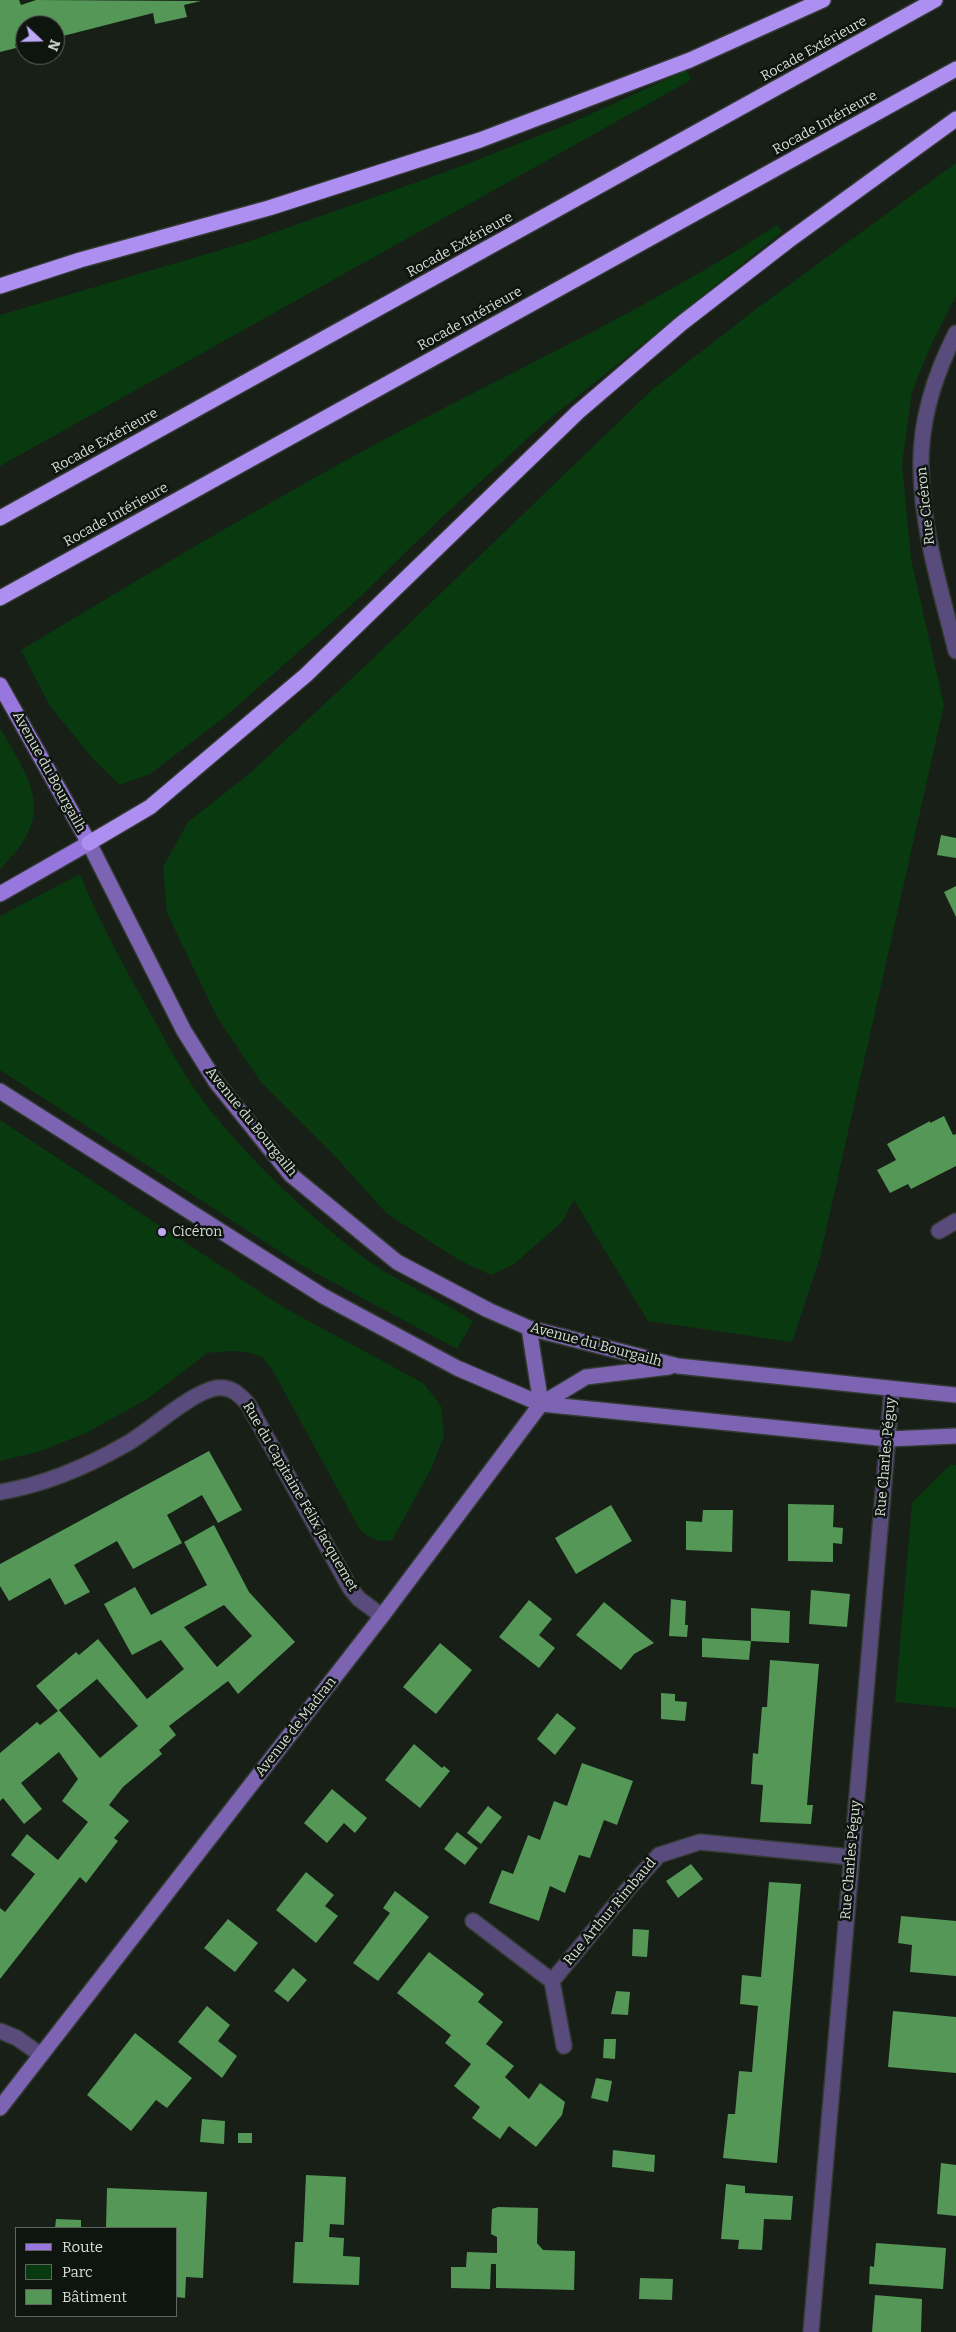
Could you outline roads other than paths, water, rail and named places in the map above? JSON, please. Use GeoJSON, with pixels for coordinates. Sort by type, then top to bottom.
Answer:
{"type":"FeatureCollection","features":[{"type":"Feature","properties":{"kind":"highway"},"geometry":{"type":"LineString","coordinates":[[0,286],[80,260],[269,208],[480,140],[690,60],[823,0]]}},
{"type":"Feature","properties":{"kind":"highway","name":"Rocade Extérieure"},"geometry":{"type":"LineString","coordinates":[[0,518],[935,0]]}},
{"type":"Feature","properties":{"kind":"highway","name":"Rocade Intérieure"},"geometry":{"type":"LineString","coordinates":[[0,598],[956,69]]}},
{"type":"Feature","properties":{"kind":"highway"},"geometry":{"type":"LineString","coordinates":[[89,843],[150,807],[306,675],[578,412],[682,324],[788,241],[956,119]]}},
{"type":"Feature","properties":{"kind":"main road","name":"Avenue du Bourgailh"},"geometry":{"type":"LineString","coordinates":[[0,685],[89,843],[184,1031],[216,1082],[291,1175],[397,1262],[488,1310],[529,1328],[678,1366],[956,1395]]}},
{"type":"Feature","properties":{"kind":"main road"},"geometry":{"type":"LineString","coordinates":[[0,894],[89,843]]}},
{"type":"Feature","properties":{"kind":"main road"},"geometry":{"type":"LineString","coordinates":[[0,1091],[323,1296],[457,1368],[541,1404],[888,1438],[956,1436]]}},
{"type":"Feature","properties":{"kind":"main road"},"geometry":{"type":"LineString","coordinates":[[529,1328],[541,1404]]}},
{"type":"Feature","properties":{"kind":"main road","name":"Avenue du Bourgailh"},"geometry":{"type":"LineString","coordinates":[[541,1404],[586,1377],[678,1366]]}},
{"type":"Feature","properties":{"kind":"main road","name":"Avenue de Madran"},"geometry":{"type":"LineString","coordinates":[[0,2108],[382,1616],[541,1404]]}},
{"type":"Feature","properties":{"kind":"street","name":"Rue Cicéron"},"geometry":{"type":"LineString","coordinates":[[956,333],[937,374],[930,399],[924,428],[921,467],[928,540],[956,651]]}},
{"type":"Feature","properties":{"kind":"street"},"geometry":{"type":"LineString","coordinates":[[939,1231],[956,1221]]}},
{"type":"Feature","properties":{"kind":"street","name":"Rue du Capitaine Félix Jacquemet"},"geometry":{"type":"LineString","coordinates":[[0,1492],[18,1489],[77,1468],[129,1443],[197,1396],[213,1389],[225,1387],[238,1392],[248,1404],[350,1588],[359,1599],[382,1616]]}},
{"type":"Feature","properties":{"kind":"street","name":"Rue Charles Péguy"},"geometry":{"type":"LineString","coordinates":[[811,2332],[892,1389]]}},
{"type":"Feature","properties":{"kind":"street","name":"Rue Arthur Rimbaud"},"geometry":{"type":"LineString","coordinates":[[552,1981],[629,1888],[659,1855],[700,1842],[851,1857]]}},
{"type":"Feature","properties":{"kind":"street"},"geometry":{"type":"LineString","coordinates":[[473,1921],[552,1981],[564,2046]]}},
{"type":"Feature","properties":{"kind":"street"},"geometry":{"type":"LineString","coordinates":[[0,2031],[17,2038],[41,2055]]}},
{"type":"Feature","properties":{"kind":"place","name":"Cicéron"},"geometry":{"type":"Point","coordinates":[162,1232]}}]}
